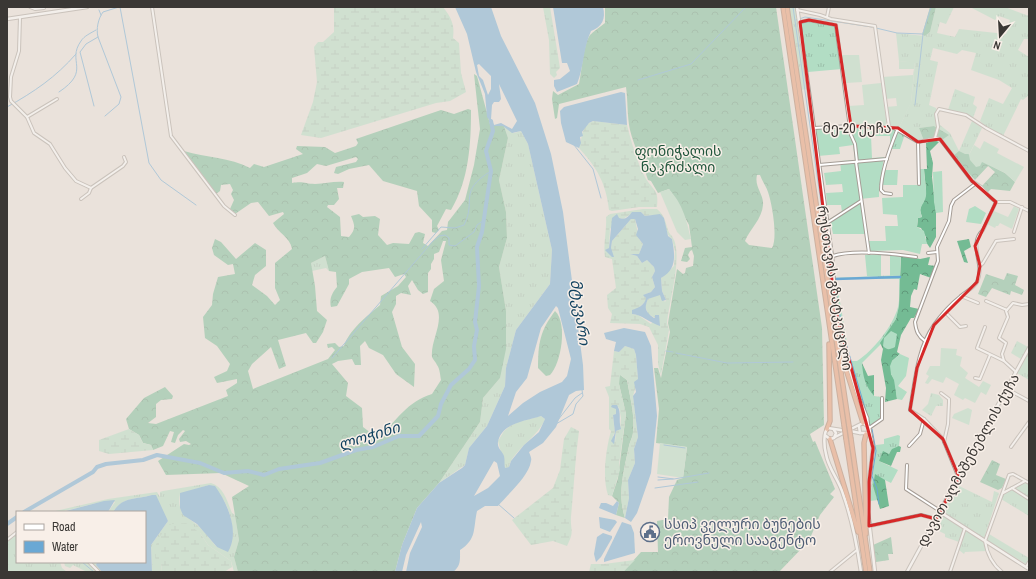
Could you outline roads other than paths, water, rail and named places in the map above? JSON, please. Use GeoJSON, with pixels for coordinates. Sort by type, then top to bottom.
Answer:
{"type":"FeatureCollection","features":[{"type":"Feature","properties":{"kind":"highway","name":"რუსთავის გზატკეცილი"},"geometry":{"type":"LineString","coordinates":[[783,7],[849,426],[870,572]]}},
{"type":"Feature","properties":{"kind":"highway","name":"რუსთავის გზატკეცილი"},"geometry":{"type":"LineString","coordinates":[[787,7],[828,327],[866,572]]}},
{"type":"Feature","properties":{"kind":"highway"},"geometry":{"type":"LineString","coordinates":[[833,325],[864,423]]}},
{"type":"Feature","properties":{"kind":"highway"},"geometry":{"type":"LineString","coordinates":[[827,429],[830,421],[828,327]]}},
{"type":"Feature","properties":{"kind":"highway"},"geometry":{"type":"LineString","coordinates":[[866,545],[864,443],[868,431]]}},
{"type":"Feature","properties":{"kind":"highway"},"geometry":{"type":"LineString","coordinates":[[830,439],[862,551]]}},
{"type":"Feature","properties":{"kind":"street"},"geometry":{"type":"LineString","coordinates":[[30,7],[35,9],[44,7],[44,14]]}},
{"type":"Feature","properties":{"kind":"street"},"geometry":{"type":"LineString","coordinates":[[7,19],[87,7]]}},
{"type":"Feature","properties":{"kind":"street"},"geometry":{"type":"LineString","coordinates":[[152,7],[171,136],[224,206],[235,215]]}},
{"type":"Feature","properties":{"kind":"street"},"geometry":{"type":"LineString","coordinates":[[827,17],[829,7]]}},
{"type":"Feature","properties":{"kind":"street"},"geometry":{"type":"LineString","coordinates":[[868,431],[868,418],[857,393],[839,327],[833,288],[832,257],[797,9],[831,19],[875,26],[889,128]]}},
{"type":"Feature","properties":{"kind":"street"},"geometry":{"type":"LineString","coordinates":[[20,17],[19,50],[12,71],[10,97],[14,105],[27,117],[34,133],[50,144],[64,168],[77,182],[90,188]]}},
{"type":"Feature","properties":{"kind":"street"},"geometry":{"type":"LineString","coordinates":[[799,21],[809,20],[836,25],[851,126],[851,135],[856,144],[856,162],[869,253]]}},
{"type":"Feature","properties":{"kind":"street"},"geometry":{"type":"LineString","coordinates":[[27,117],[57,99]]}},
{"type":"Feature","properties":{"kind":"street"},"geometry":{"type":"LineString","coordinates":[[935,138],[938,127],[936,114],[939,109],[966,115],[986,128],[1029,151]]}},
{"type":"Feature","properties":{"kind":"street","name":"მე-20 ქუჩა"},"geometry":{"type":"LineString","coordinates":[[813,128],[851,126],[898,128],[918,142]]}},
{"type":"Feature","properties":{"kind":"street"},"geometry":{"type":"LineString","coordinates":[[892,194],[884,193],[881,190],[884,171],[898,128]]}},
{"type":"Feature","properties":{"kind":"street"},"geometry":{"type":"LineString","coordinates":[[919,184],[918,142],[935,138],[940,139],[975,184],[981,187],[996,202],[1010,202],[1029,210]]}},
{"type":"Feature","properties":{"kind":"street"},"geometry":{"type":"LineString","coordinates":[[81,199],[89,193],[90,188],[124,166],[126,162],[124,157]]}},
{"type":"Feature","properties":{"kind":"street"},"geometry":{"type":"LineString","coordinates":[[819,165],[886,161],[888,159]]}},
{"type":"Feature","properties":{"kind":"street"},"geometry":{"type":"LineString","coordinates":[[926,340],[919,337],[915,322],[934,277],[938,261],[938,243],[949,222],[951,206],[954,200],[975,184]]}},
{"type":"Feature","properties":{"kind":"street"},"geometry":{"type":"LineString","coordinates":[[827,223],[861,201]]}},
{"type":"Feature","properties":{"kind":"street"},"geometry":{"type":"LineString","coordinates":[[959,477],[944,442],[936,430],[924,419],[910,410],[917,368],[926,340],[934,325],[961,296],[977,282],[980,266],[975,246],[996,202]]}},
{"type":"Feature","properties":{"kind":"street"},"geometry":{"type":"LineString","coordinates":[[1014,232],[1022,207]]}},
{"type":"Feature","properties":{"kind":"street"},"geometry":{"type":"LineString","coordinates":[[980,266],[996,241],[1014,239]]}},
{"type":"Feature","properties":{"kind":"street"},"geometry":{"type":"LineString","coordinates":[[928,253],[937,252]]}},
{"type":"Feature","properties":{"kind":"street"},"geometry":{"type":"LineString","coordinates":[[833,256],[840,254],[869,253],[916,257]]}},
{"type":"Feature","properties":{"kind":"street"},"geometry":{"type":"LineString","coordinates":[[961,296],[978,303]]}},
{"type":"Feature","properties":{"kind":"street"},"geometry":{"type":"LineString","coordinates":[[986,301],[1007,310]]}},
{"type":"Feature","properties":{"kind":"street"},"geometry":{"type":"LineString","coordinates":[[1004,361],[1002,354],[1006,342],[998,338],[1008,317],[1007,310],[1013,303],[1022,305],[1029,304]]}},
{"type":"Feature","properties":{"kind":"street"},"geometry":{"type":"LineString","coordinates":[[946,312],[960,327],[966,326]]}},
{"type":"Feature","properties":{"kind":"street"},"geometry":{"type":"LineString","coordinates":[[984,327],[977,348],[1004,361],[1016,372]]}},
{"type":"Feature","properties":{"kind":"street","name":"დავით აღმაშენებლის ქუჩა"},"geometry":{"type":"LineString","coordinates":[[907,572],[1029,348]]}},
{"type":"Feature","properties":{"kind":"street"},"geometry":{"type":"LineString","coordinates":[[975,378],[980,378],[984,372],[990,355]]}},
{"type":"Feature","properties":{"kind":"street"},"geometry":{"type":"LineString","coordinates":[[1007,389],[1029,401]]}},
{"type":"Feature","properties":{"kind":"street"},"geometry":{"type":"LineString","coordinates":[[941,394],[948,399],[949,402],[948,424],[944,442]]}},
{"type":"Feature","properties":{"kind":"street"},"geometry":{"type":"LineString","coordinates":[[825,447],[830,439],[847,432],[860,433],[868,431],[882,419],[882,398]]}},
{"type":"Feature","properties":{"kind":"street"},"geometry":{"type":"LineString","coordinates":[[861,572],[858,549],[847,504],[827,459],[825,436],[827,429],[847,430],[859,426],[868,418]]}},
{"type":"Feature","properties":{"kind":"street"},"geometry":{"type":"LineString","coordinates":[[909,446],[920,434],[924,419]]}},
{"type":"Feature","properties":{"kind":"street"},"geometry":{"type":"LineString","coordinates":[[1012,447],[1029,422]]}},
{"type":"Feature","properties":{"kind":"street"},"geometry":{"type":"LineString","coordinates":[[864,423],[872,440],[873,453],[869,482],[869,526],[875,572]]}},
{"type":"Feature","properties":{"kind":"street"},"geometry":{"type":"LineString","coordinates":[[859,426],[860,433]]}},
{"type":"Feature","properties":{"kind":"street"},"geometry":{"type":"LineString","coordinates":[[834,429],[836,433],[835,437]]}},
{"type":"Feature","properties":{"kind":"street"},"geometry":{"type":"LineString","coordinates":[[825,436],[830,439]]}},
{"type":"Feature","properties":{"kind":"street"},"geometry":{"type":"LineString","coordinates":[[907,465],[906,489],[1028,568],[1029,562]]}},
{"type":"Feature","properties":{"kind":"street"},"geometry":{"type":"LineString","coordinates":[[1002,572],[991,560],[986,550],[985,541],[1011,473],[1029,483]]}},
{"type":"Feature","properties":{"kind":"street"},"geometry":{"type":"LineString","coordinates":[[1002,494],[1025,481]]}},
{"type":"Feature","properties":{"kind":"street"},"geometry":{"type":"LineString","coordinates":[[1012,488],[1029,499]]}},
{"type":"Feature","properties":{"kind":"street"},"geometry":{"type":"LineString","coordinates":[[869,526],[921,515],[936,519]]}},
{"type":"Feature","properties":{"kind":"street"},"geometry":{"type":"LineString","coordinates":[[950,572],[965,528]]}},
{"type":"Feature","properties":{"kind":"street"},"geometry":{"type":"LineString","coordinates":[[7,540],[16,533]]}},
{"type":"Feature","properties":{"kind":"street"},"geometry":{"type":"LineString","coordinates":[[830,572],[858,549]]}},
{"type":"Feature","properties":{"kind":"street"},"geometry":{"type":"LineString","coordinates":[[90,563],[99,572]]}},
{"type":"Feature","properties":{"kind":"water"},"geometry":{"type":"Polygon","coordinates":[[[455,7],[491,7],[501,36],[535,103],[551,154],[563,212],[583,365],[584,390],[576,391],[569,395],[556,427],[543,443],[529,452],[531,459],[529,467],[518,485],[498,506],[485,506],[477,511],[472,538],[460,550],[460,562],[456,570],[453,572],[406,572],[410,553],[422,527],[421,522],[406,555],[402,572],[395,572],[402,545],[417,508],[439,483],[465,465],[469,448],[487,426],[505,386],[506,368],[516,330],[550,284],[552,250],[528,144],[521,131],[512,133],[503,126],[494,126],[487,117],[485,94],[476,72],[467,34],[455,7]],[[479,64],[477,65],[479,76],[483,80],[488,95],[491,89],[491,76],[479,64]],[[499,84],[501,99],[499,102],[494,102],[492,105],[491,119],[494,125],[501,123],[512,129],[517,121],[499,84]],[[556,306],[541,328],[527,378],[516,392],[508,416],[523,403],[540,392],[562,382],[567,376],[571,359],[558,308],[556,306]],[[541,416],[515,424],[504,431],[498,442],[499,448],[504,456],[505,468],[509,467],[511,461],[524,445],[539,432],[545,419],[541,416]],[[494,461],[474,496],[488,488],[500,476],[497,463],[494,461]]]}},
{"type":"Feature","properties":{"kind":"water"},"geometry":{"type":"Polygon","coordinates":[[[553,7],[603,7],[604,11],[602,22],[598,27],[591,31],[588,37],[577,84],[557,92],[554,86],[554,80],[560,79],[570,71],[567,63],[562,63],[553,7]]]}},
{"type":"Feature","properties":{"kind":"water"},"geometry":{"type":"Polygon","coordinates":[[[621,92],[625,93],[627,125],[593,121],[589,123],[582,132],[583,136],[580,137],[581,143],[579,148],[566,142],[561,123],[560,111],[564,107],[621,92]]]}},
{"type":"Feature","properties":{"kind":"water"},"geometry":{"type":"Polygon","coordinates":[[[632,212],[641,212],[645,216],[660,214],[664,218],[668,236],[672,239],[674,262],[670,271],[661,278],[662,291],[666,300],[662,301],[660,295],[648,299],[646,305],[646,310],[651,316],[655,318],[655,315],[659,315],[660,326],[639,315],[632,314],[632,310],[644,303],[646,298],[643,295],[651,292],[655,287],[652,277],[655,271],[654,267],[647,260],[642,263],[637,256],[630,254],[639,254],[643,244],[636,235],[638,229],[635,219],[631,219],[612,241],[611,248],[614,257],[612,257],[605,250],[609,248],[612,218],[617,214],[621,219],[625,218],[632,212]]]}},
{"type":"Feature","properties":{"kind":"water"},"geometry":{"type":"Polygon","coordinates":[[[624,328],[645,332],[651,346],[657,416],[651,473],[637,513],[631,522],[625,518],[629,498],[628,480],[635,463],[634,449],[638,437],[633,396],[636,392],[634,382],[638,379],[636,355],[634,349],[625,346],[619,352],[614,351],[616,342],[606,339],[604,333],[624,328]]]}},
{"type":"Feature","properties":{"kind":"water"},"geometry":{"type":"Polygon","coordinates":[[[612,405],[617,405],[620,414],[621,429],[616,431],[614,444],[611,441],[615,433],[613,415],[616,414],[616,409],[611,407],[612,405]]]}},
{"type":"Feature","properties":{"kind":"water"},"geometry":{"type":"Polygon","coordinates":[[[209,485],[215,486],[220,493],[231,518],[233,536],[228,552],[217,547],[197,524],[183,515],[180,508],[180,493],[209,485]]]}},
{"type":"Feature","properties":{"kind":"water"},"geometry":{"type":"Polygon","coordinates":[[[156,495],[168,521],[151,545],[152,572],[102,572],[96,565],[97,563],[146,563],[146,511],[114,511],[121,503],[130,499],[156,495]]]}},
{"type":"Feature","properties":{"kind":"water"},"geometry":{"type":"Polygon","coordinates":[[[115,500],[109,511],[66,511],[104,501],[115,500]]]}},
{"type":"Feature","properties":{"kind":"water"},"geometry":{"type":"Polygon","coordinates":[[[617,501],[619,503],[616,515],[599,508],[601,503],[606,503],[613,506],[617,501]]]}},
{"type":"Feature","properties":{"kind":"water"},"geometry":{"type":"Polygon","coordinates":[[[599,517],[615,520],[617,522],[610,532],[600,528],[599,517]]]}},
{"type":"Feature","properties":{"kind":"water"},"geometry":{"type":"Polygon","coordinates":[[[622,522],[631,525],[634,533],[635,553],[604,562],[604,559],[622,522]]]}},
{"type":"Feature","properties":{"kind":"water"},"geometry":{"type":"Polygon","coordinates":[[[603,533],[612,536],[612,538],[601,557],[596,562],[594,554],[597,537],[603,533]]]}},
{"type":"Feature","properties":{"kind":"waterway"},"geometry":{"type":"LineString","coordinates":[[105,116],[119,104],[121,97],[98,37],[97,27],[103,12],[119,7]]}},
{"type":"Feature","properties":{"kind":"waterway"},"geometry":{"type":"LineString","coordinates":[[120,7],[149,163],[161,180],[196,205]]}},
{"type":"Feature","properties":{"kind":"waterway"},"geometry":{"type":"LineString","coordinates":[[638,80],[691,64],[746,7]]}},
{"type":"Feature","properties":{"kind":"waterway"},"geometry":{"type":"LineString","coordinates":[[793,7],[830,266]]}},
{"type":"Feature","properties":{"kind":"waterway"},"geometry":{"type":"LineString","coordinates":[[923,33],[931,7]]}},
{"type":"Feature","properties":{"kind":"waterway"},"geometry":{"type":"LineString","coordinates":[[99,10],[101,15]]}},
{"type":"Feature","properties":{"kind":"waterway"},"geometry":{"type":"LineString","coordinates":[[796,20],[805,17],[872,27]]}},
{"type":"Feature","properties":{"kind":"waterway"},"geometry":{"type":"LineString","coordinates":[[876,28],[897,33],[923,34],[915,105]]}},
{"type":"Feature","properties":{"kind":"waterway"},"geometry":{"type":"LineString","coordinates":[[59,92],[69,84],[77,72],[77,48],[82,39],[96,30]]}},
{"type":"Feature","properties":{"kind":"waterway"},"geometry":{"type":"LineString","coordinates":[[94,106],[80,52],[86,44],[98,37]]}},
{"type":"Feature","properties":{"kind":"waterway"},"geometry":{"type":"LineString","coordinates":[[7,107],[44,84],[61,70],[76,54]]}},
{"type":"Feature","properties":{"kind":"waterway","name":"ლოჭინი"},"geometry":{"type":"LineString","coordinates":[[26,511],[93,472],[97,467],[106,464],[143,460],[157,455],[200,463],[224,473],[248,471],[264,475],[279,469],[320,463],[356,450],[373,447],[399,436],[419,436],[438,416],[441,404],[451,385],[469,369],[475,360],[474,346],[477,330],[475,322],[479,286],[477,247],[482,232],[491,171],[486,151],[493,131],[491,121]]}},
{"type":"Feature","properties":{"kind":"waterway"},"geometry":{"type":"LineString","coordinates":[[574,145],[593,169],[601,198]]}},
{"type":"Feature","properties":{"kind":"waterway"},"geometry":{"type":"LineString","coordinates":[[422,249],[441,227],[455,228],[464,225],[469,209],[471,191],[474,185],[491,171]]}},
{"type":"Feature","properties":{"kind":"waterway"},"geometry":{"type":"LineString","coordinates":[[332,358],[433,241],[439,236],[445,235],[449,238],[449,245],[455,246],[474,232],[477,225],[484,220]]}},
{"type":"Feature","properties":{"kind":"waterway"},"geometry":{"type":"LineString","coordinates":[[835,279],[900,277]]}},
{"type":"Feature","properties":{"kind":"waterway"},"geometry":{"type":"LineString","coordinates":[[835,280],[837,298]]}},
{"type":"Feature","properties":{"kind":"waterway"},"geometry":{"type":"LineString","coordinates":[[837,301],[845,340],[870,425]]}},
{"type":"Feature","properties":{"kind":"waterway"},"geometry":{"type":"LineString","coordinates":[[666,351],[673,352]]}},
{"type":"Feature","properties":{"kind":"waterway"},"geometry":{"type":"LineString","coordinates":[[676,353],[727,363],[793,362]]}},
{"type":"Feature","properties":{"kind":"waterway"},"geometry":{"type":"LineString","coordinates":[[556,424],[573,414],[576,404],[583,396],[582,390]]}},
{"type":"Feature","properties":{"kind":"waterway"},"geometry":{"type":"LineString","coordinates":[[558,420],[575,398],[582,393]]}},
{"type":"Feature","properties":{"kind":"waterway"},"geometry":{"type":"LineString","coordinates":[[872,429],[876,451],[872,476],[877,489],[879,504]]}},
{"type":"Feature","properties":{"kind":"waterway"},"geometry":{"type":"LineString","coordinates":[[664,445],[685,448]]}},
{"type":"Feature","properties":{"kind":"waterway"},"geometry":{"type":"LineString","coordinates":[[658,477],[674,479],[709,473]]}},
{"type":"Feature","properties":{"kind":"waterway"},"geometry":{"type":"LineString","coordinates":[[658,480],[673,479]]}},
{"type":"Feature","properties":{"kind":"waterway"},"geometry":{"type":"LineString","coordinates":[[655,488],[698,482]]}},
{"type":"Feature","properties":{"kind":"waterway"},"geometry":{"type":"LineString","coordinates":[[498,504],[514,518]]}},
{"type":"Feature","properties":{"kind":"waterway","name":"ლოჭინი"},"geometry":{"type":"LineString","coordinates":[[7,524],[16,518]]}},
{"type":"Feature","properties":{"kind":"waterway"},"geometry":{"type":"LineString","coordinates":[[83,563],[94,572]]}},
{"type":"Feature","properties":{"kind":"place","name":"სსიპ ველური ბუნების ეროვნული სააგენტო"},"geometry":{"type":"Point","coordinates":[650,532]}},
{"type":"Feature","properties":{"kind":"park label","name":"ფონიჭალის ნაკრძალი"},"geometry":{"type":"Point","coordinates":[678,160]}},
{"type":"Feature","properties":{"kind":"water label","name":"მტკვარი"},"geometry":{"type":"Point","coordinates":[580,312]}}]}
